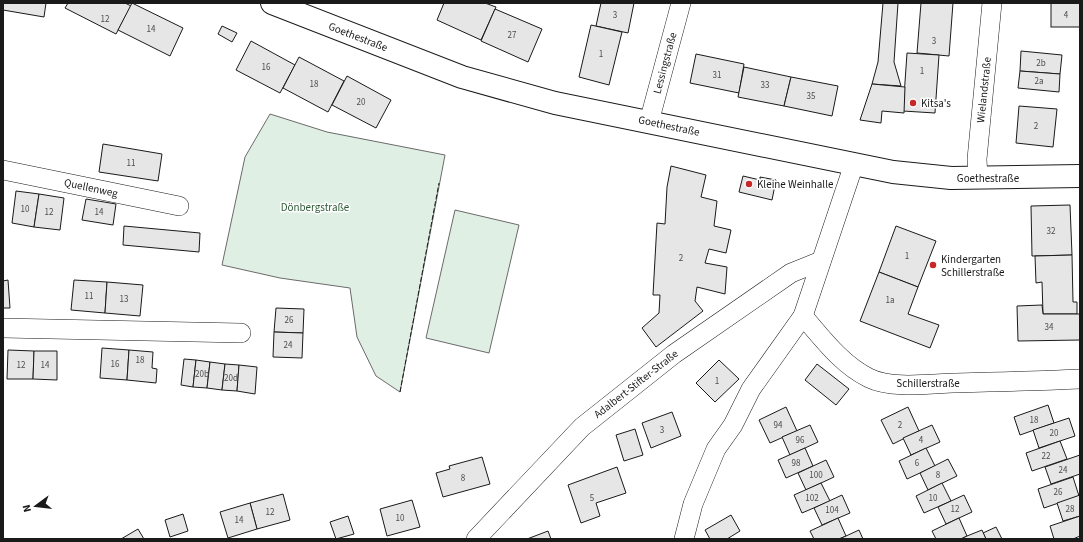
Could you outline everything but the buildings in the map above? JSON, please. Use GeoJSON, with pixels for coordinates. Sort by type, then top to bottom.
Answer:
{"type":"FeatureCollection","features":[{"type":"Feature","properties":{"kind":"street","name":"Goethestraße"},"geometry":{"type":"LineString","coordinates":[[272,3],[462,77],[555,103],[893,172],[916,175],[978,178],[1080,176]]}},
{"type":"Feature","properties":{"kind":"street","name":"Lessingstraße"},"geometry":{"type":"LineString","coordinates":[[650,122],[681,3]]}},
{"type":"Feature","properties":{"kind":"street","name":"Wielandstraße"},"geometry":{"type":"LineString","coordinates":[[978,178],[977,159],[992,3]]}},
{"type":"Feature","properties":{"kind":"street"},"geometry":{"type":"LineString","coordinates":[[684,539],[693,504],[716,449],[733,425],[751,389],[803,316],[854,164]]}},
{"type":"Feature","properties":{"kind":"street","name":"Quellenweg"},"geometry":{"type":"LineString","coordinates":[[3,170],[179,206]]}},
{"type":"Feature","properties":{"kind":"street","name":"Adalbert-Stifter-Straße"},"geometry":{"type":"LineString","coordinates":[[476,539],[582,427],[674,354],[791,273],[821,261]]}},
{"type":"Feature","properties":{"kind":"street","name":"Schillerstraße"},"geometry":{"type":"LineString","coordinates":[[803,316],[832,349],[850,366],[869,378],[884,383],[993,383],[1080,379]]}},
{"type":"Feature","properties":{"kind":"street"},"geometry":{"type":"LineString","coordinates":[[3,328],[241,333]]}},
{"type":"Feature","properties":{"kind":"green space","name":"Dönbergstraße"},"geometry":{"type":"Polygon","coordinates":[[[270,114],[327,132],[445,155],[400,392],[376,376],[357,337],[350,288],[280,278],[222,265],[245,157],[270,114]]]}},
{"type":"Feature","properties":{"kind":"green space"},"geometry":{"type":"Polygon","coordinates":[[[455,210],[519,225],[489,353],[426,338],[455,210]]]}},
{"type":"Feature","properties":{"kind":"fence"},"geometry":{"type":"LineString","coordinates":[[400,392],[439,183]]}},
{"type":"Feature","properties":{"kind":"place","name":"Kitsa's"},"geometry":{"type":"Point","coordinates":[913,103]}},
{"type":"Feature","properties":{"kind":"place","name":"Kleine Weinhalle"},"geometry":{"type":"Point","coordinates":[749,184]}},
{"type":"Feature","properties":{"kind":"place","name":"Kindergarten Schillerstraße"},"geometry":{"type":"Point","coordinates":[933,265]}}]}
